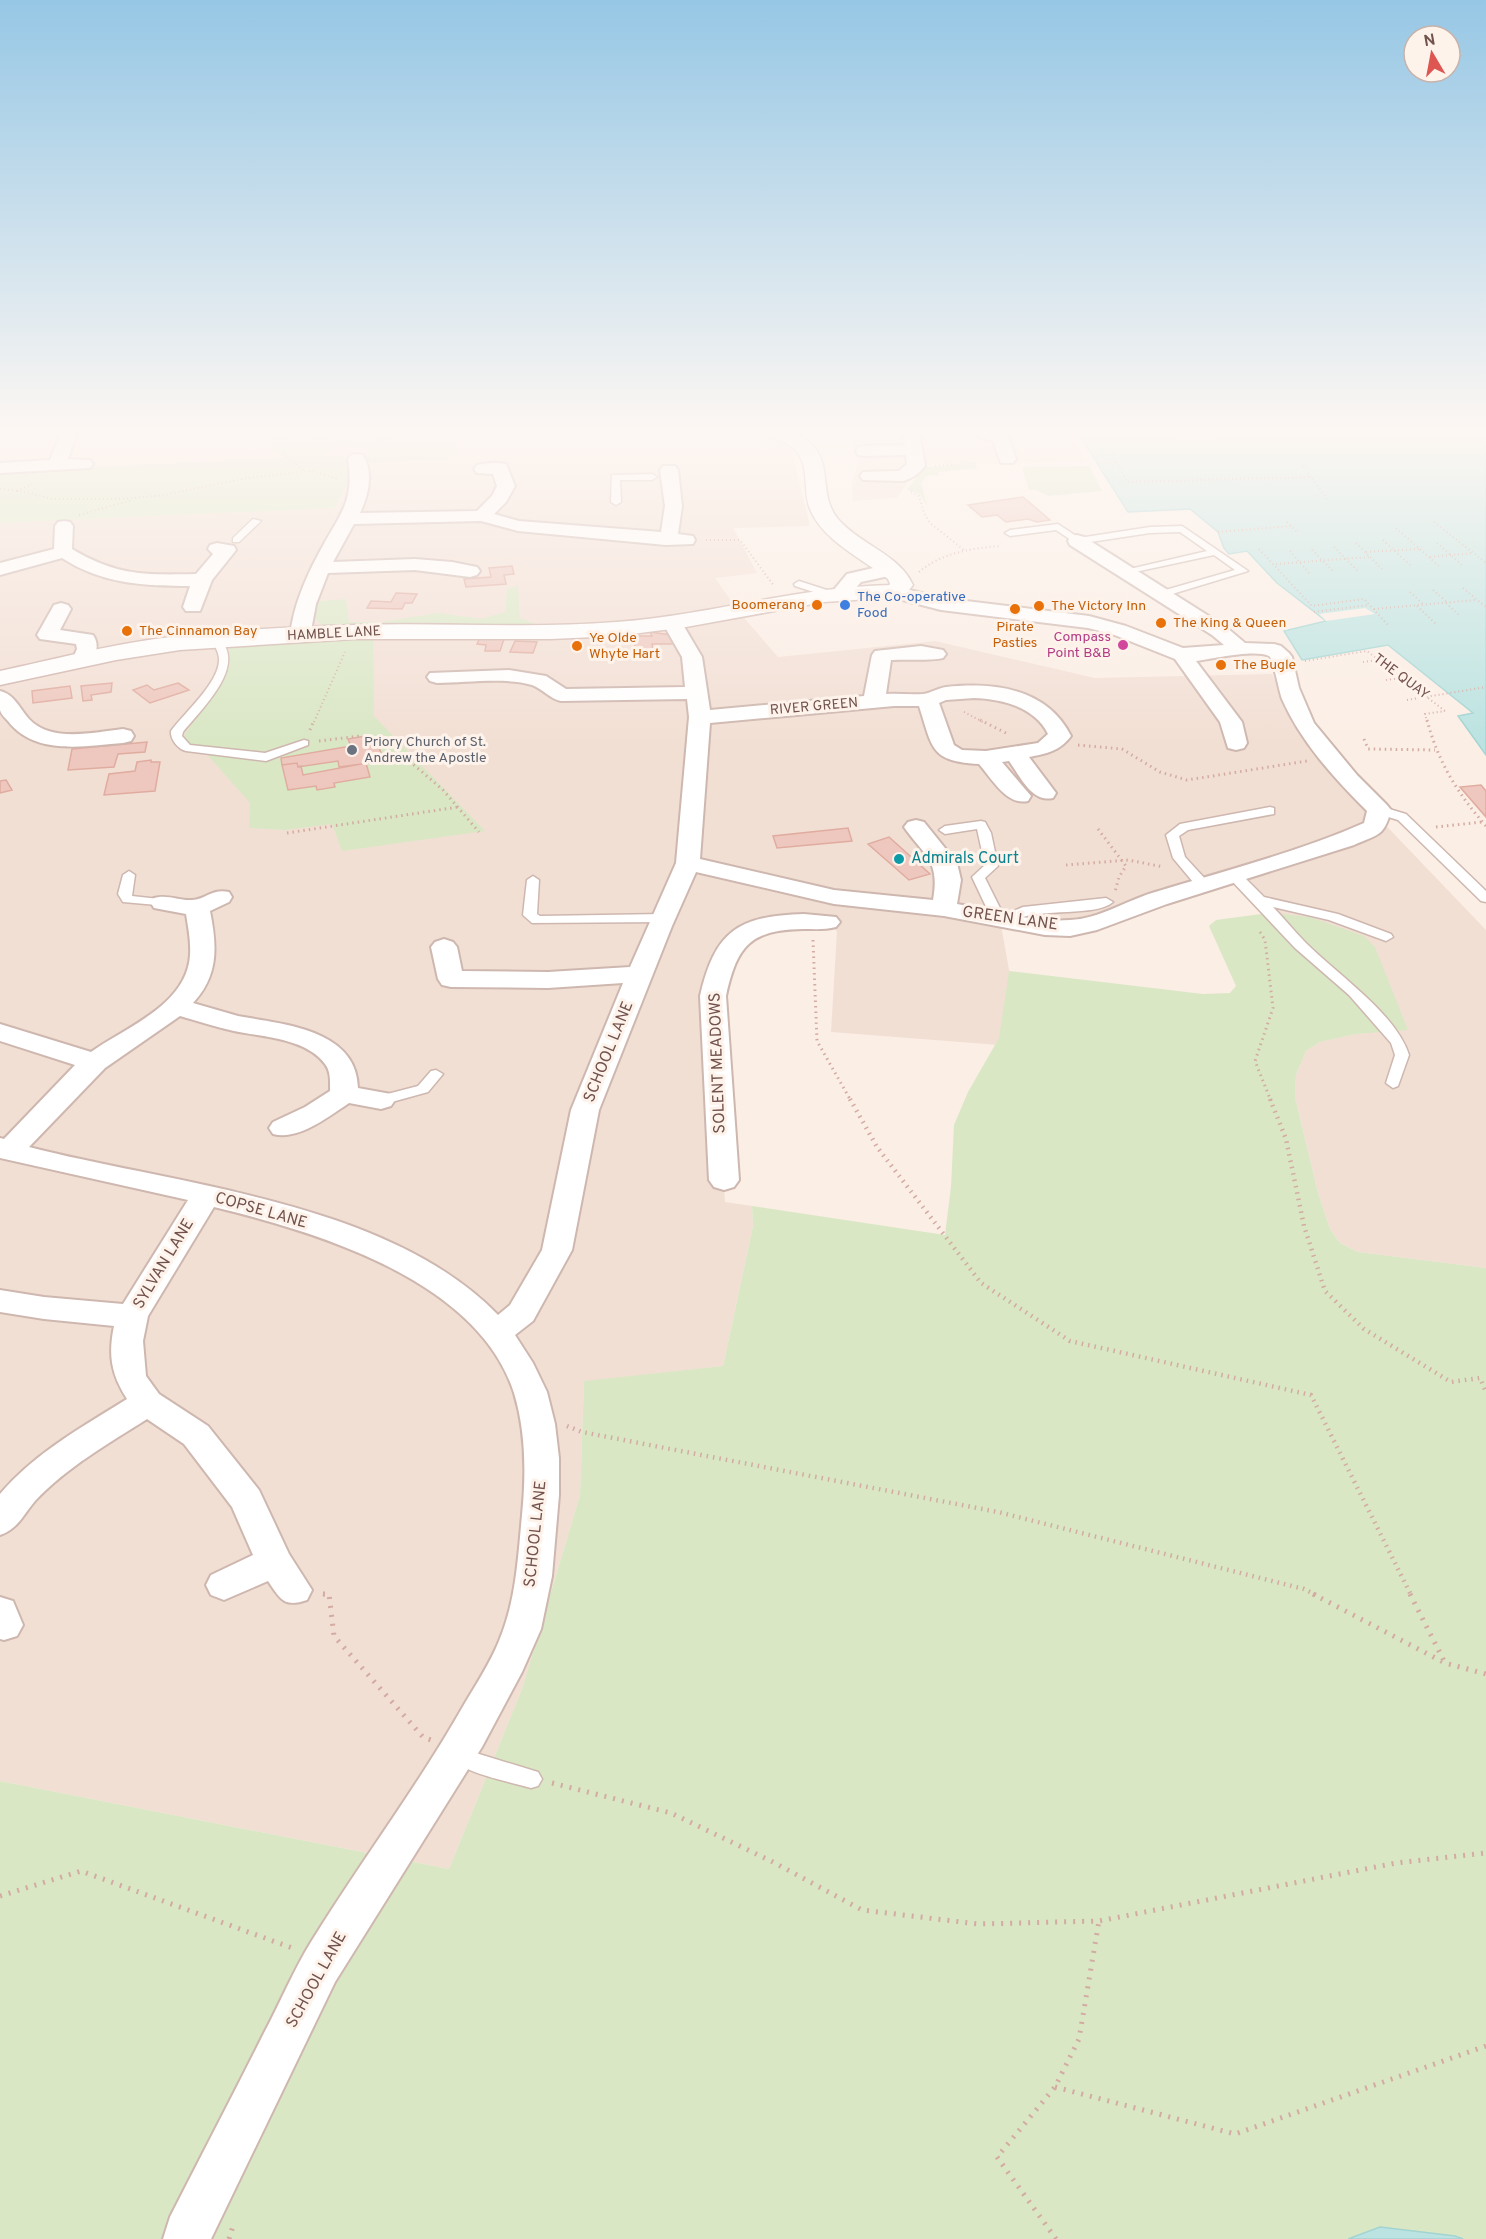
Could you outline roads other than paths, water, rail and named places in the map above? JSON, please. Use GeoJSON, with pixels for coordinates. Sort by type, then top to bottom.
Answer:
{"type":"FeatureCollection","features":[{"type":"Feature","properties":{"kind":"main road"},"geometry":{"type":"LineString","coordinates":[[842,534],[894,579]]}},
{"type":"Feature","properties":{"kind":"main road","name":"HAMBLE LANE"},"geometry":{"type":"LineString","coordinates":[[0,678],[156,646],[218,641],[354,632],[618,629],[672,622],[836,593],[894,579]]}},
{"type":"Feature","properties":{"kind":"street"},"geometry":{"type":"LineString","coordinates":[[63,534],[64,552],[92,568],[112,575],[138,579],[202,580]]}},
{"type":"Feature","properties":{"kind":"street"},"geometry":{"type":"LineString","coordinates":[[300,636],[302,613],[340,534]]}},
{"type":"Feature","properties":{"kind":"street"},"geometry":{"type":"LineString","coordinates":[[595,534],[686,540]]}},
{"type":"Feature","properties":{"kind":"street"},"geometry":{"type":"LineString","coordinates":[[666,539],[669,534]]}},
{"type":"Feature","properties":{"kind":"street"},"geometry":{"type":"LineString","coordinates":[[1077,541],[1219,631],[1240,649]]}},
{"type":"Feature","properties":{"kind":"street"},"geometry":{"type":"LineString","coordinates":[[193,607],[202,580],[227,546]]}},
{"type":"Feature","properties":{"kind":"street"},"geometry":{"type":"LineString","coordinates":[[0,569],[64,552]]}},
{"type":"Feature","properties":{"kind":"street"},"geometry":{"type":"LineString","coordinates":[[323,568],[415,564],[446,565],[470,571]]}},
{"type":"Feature","properties":{"kind":"street"},"geometry":{"type":"LineString","coordinates":[[894,579],[941,604],[1089,622],[1119,630],[1174,653],[1240,649],[1274,650],[1282,657],[1288,688],[1304,725],[1348,780],[1379,810]]}},
{"type":"Feature","properties":{"kind":"street"},"geometry":{"type":"LineString","coordinates":[[61,609],[47,634],[86,639],[87,649],[82,660]]}},
{"type":"Feature","properties":{"kind":"street","name":"SCHOOL LANE"},"geometry":{"type":"LineString","coordinates":[[187,2239],[187,2234],[324,1960],[458,1754],[507,1664],[526,1618],[543,1483],[540,1434],[532,1394],[514,1356],[497,1332],[522,1313],[557,1250],[585,1110],[639,974],[688,863],[699,705],[693,657],[672,622]]}},
{"type":"Feature","properties":{"kind":"street"},"geometry":{"type":"LineString","coordinates":[[874,702],[882,655],[921,652],[936,654]]}},
{"type":"Feature","properties":{"kind":"street"},"geometry":{"type":"LineString","coordinates":[[1186,654],[1187,663],[1231,722],[1236,743]]}},
{"type":"Feature","properties":{"kind":"street","name":"RIVER GREEN"},"geometry":{"type":"LineString","coordinates":[[437,677],[509,676],[539,680],[561,695],[699,705],[874,702],[929,704],[943,694],[998,693],[1026,702],[1053,722],[1053,736],[1045,748],[1015,754]]}},
{"type":"Feature","properties":{"kind":"street"},"geometry":{"type":"LineString","coordinates":[[0,697],[28,729],[40,735],[64,740],[123,736]]}},
{"type":"Feature","properties":{"kind":"street"},"geometry":{"type":"LineString","coordinates":[[929,704],[944,748],[957,756],[986,758],[1015,754],[1045,793]]}},
{"type":"Feature","properties":{"kind":"street"},"geometry":{"type":"LineString","coordinates":[[986,758],[1020,796]]}},
{"type":"Feature","properties":{"kind":"street","name":"GREEN LANE"},"geometry":{"type":"LineString","coordinates":[[688,863],[834,897],[944,909],[1011,919],[1045,927],[1070,928],[1088,925],[1203,885],[1346,840],[1375,827],[1379,810]]}},
{"type":"Feature","properties":{"kind":"street"},"geometry":{"type":"LineString","coordinates":[[916,827],[945,863],[950,880],[944,909]]}},
{"type":"Feature","properties":{"kind":"street","name":"SOLENT MEADOWS"},"geometry":{"type":"LineString","coordinates":[[724,1180],[713,996],[719,970],[726,954],[739,935],[751,928],[770,923],[825,925],[834,897]]}},
{"type":"Feature","properties":{"kind":"street"},"geometry":{"type":"LineString","coordinates":[[5,1149],[94,1062],[177,1007],[195,984],[203,961],[203,938],[208,903],[163,903]]}},
{"type":"Feature","properties":{"kind":"street"},"geometry":{"type":"LineString","coordinates":[[444,947],[451,979],[548,980],[639,974]]}},
{"type":"Feature","properties":{"kind":"street"},"geometry":{"type":"LineString","coordinates":[[177,1007],[234,1022],[283,1031],[321,1044],[342,1065],[346,1081],[344,1094]]}},
{"type":"Feature","properties":{"kind":"street"},"geometry":{"type":"LineString","coordinates":[[0,1032],[94,1062]]}},
{"type":"Feature","properties":{"kind":"street"},"geometry":{"type":"LineString","coordinates":[[283,1128],[315,1113],[344,1094],[381,1100]]}},
{"type":"Feature","properties":{"kind":"street","name":"COPSE LANE"},"geometry":{"type":"LineString","coordinates":[[5,1149],[207,1195],[295,1219],[380,1251],[441,1284],[470,1305],[497,1332]]}},
{"type":"Feature","properties":{"kind":"street","name":"SYLVAN LANE"},"geometry":{"type":"LineString","coordinates":[[207,1195],[132,1316],[127,1341],[130,1377],[147,1403],[196,1435],[247,1500],[284,1576],[224,1586]]}},
{"type":"Feature","properties":{"kind":"street"},"geometry":{"type":"LineString","coordinates":[[0,1301],[44,1308],[132,1316]]}},
{"type":"Feature","properties":{"kind":"street"},"geometry":{"type":"LineString","coordinates":[[0,1521],[9,1505],[34,1478],[147,1403]]}},
{"type":"Feature","properties":{"kind":"lane"},"geometry":{"type":"LineString","coordinates":[[227,546],[240,534]]}},
{"type":"Feature","properties":{"kind":"lane"},"geometry":{"type":"LineString","coordinates":[[1068,534],[1077,541],[1120,534]]}},
{"type":"Feature","properties":{"kind":"lane"},"geometry":{"type":"LineString","coordinates":[[1159,595],[1242,572],[1190,534]]}},
{"type":"Feature","properties":{"kind":"lane"},"geometry":{"type":"LineString","coordinates":[[1125,573],[1216,552]]}},
{"type":"Feature","properties":{"kind":"lane"},"geometry":{"type":"LineString","coordinates":[[799,584],[836,593]]}},
{"type":"Feature","properties":{"kind":"lane"},"geometry":{"type":"LineString","coordinates":[[218,641],[224,652],[224,664],[214,684],[177,731],[176,737],[186,748],[266,757],[304,743]]}},
{"type":"Feature","properties":{"kind":"lane"},"geometry":{"type":"LineString","coordinates":[[1379,810],[1402,817],[1486,898]]}},
{"type":"Feature","properties":{"kind":"lane"},"geometry":{"type":"LineString","coordinates":[[1203,885],[1179,858],[1172,835],[1184,827],[1270,812]]}},
{"type":"Feature","properties":{"kind":"lane"},"geometry":{"type":"LineString","coordinates":[[945,830],[981,825],[992,866],[978,877],[991,898],[994,910],[1011,919],[1023,911],[1106,902]]}},
{"type":"Feature","properties":{"kind":"lane"},"geometry":{"type":"LineString","coordinates":[[129,875],[124,894],[128,899],[163,903]]}},
{"type":"Feature","properties":{"kind":"lane"},"geometry":{"type":"LineString","coordinates":[[1235,876],[1300,945],[1354,992],[1398,1042],[1402,1055],[1393,1083]]}},
{"type":"Feature","properties":{"kind":"lane"},"geometry":{"type":"LineString","coordinates":[[533,880],[530,915],[537,920],[663,918]]}},
{"type":"Feature","properties":{"kind":"lane"},"geometry":{"type":"LineString","coordinates":[[1260,900],[1333,917],[1386,937]]}},
{"type":"Feature","properties":{"kind":"lane"},"geometry":{"type":"LineString","coordinates":[[381,1100],[423,1089],[436,1074]]}},
{"type":"Feature","properties":{"kind":"lane"},"geometry":{"type":"LineString","coordinates":[[458,1754],[474,1762],[531,1779]]}},
{"type":"Feature","properties":{"kind":"water"},"geometry":{"type":"Polygon","coordinates":[[[1219,534],[1486,534],[1486,755],[1458,716],[1473,713],[1388,645],[1302,660],[1284,631],[1326,621],[1277,583],[1247,551],[1229,554],[1219,534]]]}},
{"type":"Feature","properties":{"kind":"water"},"geometry":{"type":"Polygon","coordinates":[[[1380,2227],[1455,2236],[1463,2239],[1348,2239],[1380,2227]]]}},
{"type":"Feature","properties":{"kind":"place","name":"Boomerang"},"geometry":{"type":"Point","coordinates":[817,605]}},
{"type":"Feature","properties":{"kind":"place","name":"The Co-operative Food"},"geometry":{"type":"Point","coordinates":[845,605]}},
{"type":"Feature","properties":{"kind":"place","name":"The Victory Inn"},"geometry":{"type":"Point","coordinates":[1039,606]}},
{"type":"Feature","properties":{"kind":"place","name":"Pirate Pasties"},"geometry":{"type":"Point","coordinates":[1015,609]}},
{"type":"Feature","properties":{"kind":"place","name":"The King & Queen"},"geometry":{"type":"Point","coordinates":[1161,623]}},
{"type":"Feature","properties":{"kind":"place","name":"The Cinnamon Bay"},"geometry":{"type":"Point","coordinates":[127,631]}},
{"type":"Feature","properties":{"kind":"place","name":"Compass Point B&B"},"geometry":{"type":"Point","coordinates":[1123,645]}},
{"type":"Feature","properties":{"kind":"place","name":"Ye Olde Whyte Hart"},"geometry":{"type":"Point","coordinates":[577,646]}},
{"type":"Feature","properties":{"kind":"place","name":"The Bugle"},"geometry":{"type":"Point","coordinates":[1221,665]}},
{"type":"Feature","properties":{"kind":"place","name":"Priory Church of St. Andrew the Apostle"},"geometry":{"type":"Point","coordinates":[352,750]}},
{"type":"Feature","properties":{"kind":"place","name":"Admirals Court"},"geometry":{"type":"Point","coordinates":[899,859]}}]}
